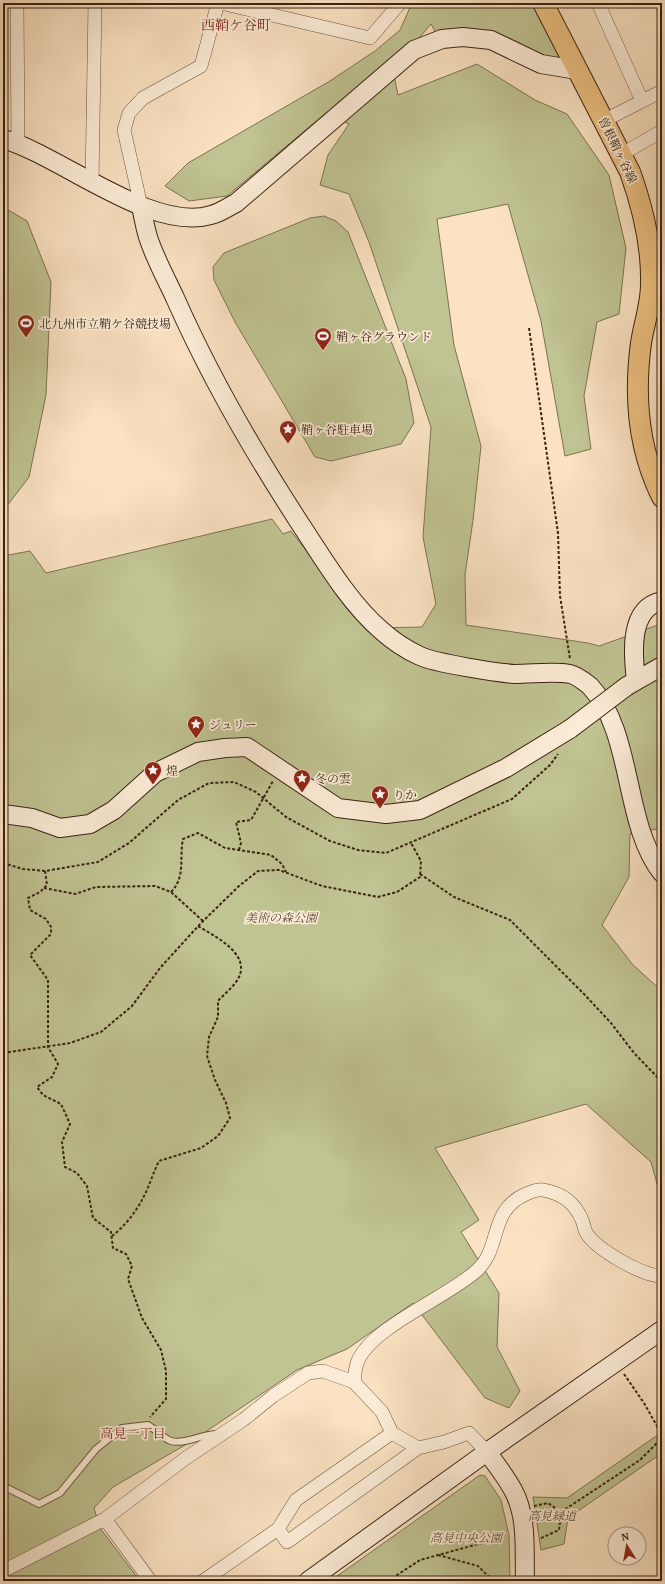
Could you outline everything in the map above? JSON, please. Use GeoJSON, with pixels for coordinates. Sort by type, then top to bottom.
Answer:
{"type":"FeatureCollection","features":[{"type":"Feature","properties":{"kind":"main road","name":"曽根鞘ヶ谷線"},"geometry":{"type":"LineString","coordinates":[[543,3],[630,172],[639,197],[649,256],[651,286],[639,359],[638,402],[641,432],[649,467],[662,497]]}},
{"type":"Feature","properties":{"kind":"main road","name":"曽根鞘ヶ谷線"},"geometry":{"type":"LineString","coordinates":[[555,3],[629,150],[640,168],[649,194],[660,255],[661,287],[649,360],[648,401],[651,431],[662,471]]}},
{"type":"Feature","properties":{"kind":"street"},"geometry":{"type":"LineString","coordinates":[[16,3],[11,141],[141,206],[181,218],[211,216],[236,203],[414,50],[442,39],[463,37],[492,40],[541,64],[577,70]]}},
{"type":"Feature","properties":{"kind":"street"},"geometry":{"type":"LineString","coordinates":[[92,182],[95,3]]}},
{"type":"Feature","properties":{"kind":"street"},"geometry":{"type":"LineString","coordinates":[[218,3],[201,66],[142,98],[129,114],[124,130],[148,237],[184,318],[223,398],[269,476],[330,568],[360,608],[381,630],[400,645],[423,658],[512,674],[572,674],[588,685],[603,704],[613,729],[630,785],[642,833],[655,864],[662,873]]}},
{"type":"Feature","properties":{"kind":"street"},"geometry":{"type":"LineString","coordinates":[[221,3],[370,38],[400,3]]}},
{"type":"Feature","properties":{"kind":"street"},"geometry":{"type":"LineString","coordinates":[[598,3],[642,101]]}},
{"type":"Feature","properties":{"kind":"street"},"geometry":{"type":"LineString","coordinates":[[613,116],[662,92]]}},
{"type":"Feature","properties":{"kind":"street"},"geometry":{"type":"LineString","coordinates":[[629,150],[662,131]]}},
{"type":"Feature","properties":{"kind":"street"},"geometry":{"type":"LineString","coordinates":[[632,684],[635,634],[640,615],[655,602],[662,601]]}},
{"type":"Feature","properties":{"kind":"street"},"geometry":{"type":"LineString","coordinates":[[3,814],[32,818],[60,828],[90,824],[114,810],[155,772],[198,752],[225,748],[247,747],[338,808],[386,814],[420,810],[506,768],[564,732],[632,684],[662,666]]}},
{"type":"Feature","properties":{"kind":"street"},"geometry":{"type":"LineString","coordinates":[[354,1382],[357,1361],[373,1339],[462,1282],[484,1265],[490,1252],[499,1219],[504,1209],[520,1197],[531,1192],[541,1190],[550,1191],[571,1202],[583,1221],[586,1232],[594,1244],[642,1271],[654,1276],[662,1276]]}},
{"type":"Feature","properties":{"kind":"street"},"geometry":{"type":"LineString","coordinates":[[308,1581],[487,1452],[662,1330]]}},
{"type":"Feature","properties":{"kind":"street"},"geometry":{"type":"LineString","coordinates":[[3,1571],[105,1519],[186,1458],[243,1420],[273,1396],[308,1373],[323,1371],[354,1382],[382,1412],[392,1433],[418,1448]]}},
{"type":"Feature","properties":{"kind":"street"},"geometry":{"type":"LineString","coordinates":[[203,1581],[278,1529],[296,1500],[392,1433]]}},
{"type":"Feature","properties":{"kind":"street"},"geometry":{"type":"LineString","coordinates":[[278,1529],[287,1542],[418,1448],[444,1442],[469,1433],[487,1452],[514,1491],[520,1508],[524,1530],[525,1581]]}},
{"type":"Feature","properties":{"kind":"street"},"geometry":{"type":"LineString","coordinates":[[105,1519],[149,1579]]}},
{"type":"Feature","properties":{"kind":"lane"},"geometry":{"type":"LineString","coordinates":[[3,1486],[39,1504],[60,1493],[96,1449],[122,1428],[148,1425],[172,1441],[193,1439],[212,1433],[221,1434]]}},
{"type":"Feature","properties":{"kind":"path"},"geometry":{"type":"LineString","coordinates":[[529,328],[558,533],[560,596],[572,674]]}},
{"type":"Feature","properties":{"kind":"path"},"geometry":{"type":"LineString","coordinates":[[3,863],[23,869],[45,872],[98,862],[129,843],[178,800],[210,783],[234,782],[256,792],[286,817],[330,841],[358,850],[386,853],[512,799],[550,766],[560,751],[564,732]]}},
{"type":"Feature","properties":{"kind":"path"},"geometry":{"type":"LineString","coordinates":[[239,850],[242,843],[236,822],[251,820],[264,799],[279,768]]}},
{"type":"Feature","properties":{"kind":"path"},"geometry":{"type":"LineString","coordinates":[[171,892],[176,886],[182,873],[180,853],[183,839],[198,833],[226,848],[271,855],[282,864],[286,873]]}},
{"type":"Feature","properties":{"kind":"path"},"geometry":{"type":"LineString","coordinates":[[3,1053],[70,1043],[101,1032],[132,1006],[160,968],[203,920],[239,886],[258,871],[279,870],[322,886],[378,897],[397,892],[420,877],[421,861],[411,843]]}},
{"type":"Feature","properties":{"kind":"path"},"geometry":{"type":"LineString","coordinates":[[45,872],[47,885],[28,898],[30,910],[46,919],[51,927],[50,934],[30,954],[48,980],[48,1047],[58,1064],[52,1077],[37,1086],[43,1095],[61,1104],[70,1124],[62,1142],[65,1167],[78,1173],[86,1186],[94,1218],[111,1232],[113,1248],[126,1254],[132,1266],[128,1279],[142,1318],[161,1350],[166,1371],[166,1399],[155,1413],[138,1426]]}},
{"type":"Feature","properties":{"kind":"path"},"geometry":{"type":"LineString","coordinates":[[420,874],[454,897],[510,920],[584,994],[611,1023],[634,1053],[662,1082]]}},
{"type":"Feature","properties":{"kind":"path"},"geometry":{"type":"LineString","coordinates":[[44,888],[75,894],[96,888],[155,886],[171,892],[203,920]]}},
{"type":"Feature","properties":{"kind":"path"},"geometry":{"type":"LineString","coordinates":[[112,1236],[123,1228],[143,1198],[159,1161],[201,1148],[218,1136],[230,1118],[226,1103],[206,1056],[209,1037],[218,1017],[218,1001],[238,979],[242,970],[237,955],[219,939],[198,926]]}},
{"type":"Feature","properties":{"kind":"path"},"geometry":{"type":"LineString","coordinates":[[561,1512],[640,1460],[662,1436],[644,1403],[622,1372]]}},
{"type":"Feature","properties":{"kind":"path"},"geometry":{"type":"LineString","coordinates":[[531,1506],[548,1503],[561,1512]]}},
{"type":"Feature","properties":{"kind":"path"},"geometry":{"type":"LineString","coordinates":[[536,1540],[559,1530],[561,1512]]}},
{"type":"Feature","properties":{"kind":"path"},"geometry":{"type":"LineString","coordinates":[[388,1581],[413,1563],[482,1543]]}},
{"type":"Feature","properties":{"kind":"path"},"geometry":{"type":"LineString","coordinates":[[437,1555],[478,1566],[493,1581]]}},
{"type":"Feature","properties":{"kind":"green space","name":"美術の森公園"},"geometry":{"type":"Polygon","coordinates":[[[412,3],[534,3],[561,54],[553,61],[437,35],[431,24],[416,42],[391,60],[398,95],[477,64],[535,100],[567,114],[609,175],[626,248],[619,314],[597,322],[584,396],[591,449],[565,456],[541,321],[508,204],[437,219],[454,345],[481,446],[465,575],[466,625],[588,643],[599,646],[658,625],[662,625],[662,828],[630,834],[629,877],[602,925],[633,965],[662,991],[662,1202],[651,1162],[586,1104],[435,1148],[479,1220],[461,1232],[499,1293],[497,1347],[520,1391],[509,1408],[485,1398],[413,1303],[347,1349],[297,1370],[192,1441],[113,1487],[94,1508],[100,1528],[140,1581],[3,1581],[3,556],[30,551],[46,573],[272,519],[283,534],[291,531],[366,628],[422,627],[436,604],[423,537],[431,427],[369,242],[349,194],[320,185],[328,155],[349,124],[326,113],[227,196],[189,201],[165,186],[188,163],[330,81],[375,51],[400,30],[412,3]]]}},
{"type":"Feature","properties":{"kind":"green space","name":"北九州市立鞘ケ谷競技場"},"geometry":{"type":"Polygon","coordinates":[[[3,207],[27,221],[51,282],[46,395],[29,477],[3,511],[3,207]]]}},
{"type":"Feature","properties":{"kind":"green space","name":"鞘ヶ谷グラウンド"},"geometry":{"type":"Polygon","coordinates":[[[324,216],[336,221],[348,232],[406,379],[414,423],[401,444],[331,461],[315,457],[235,322],[214,280],[213,267],[224,253],[310,218],[324,216]]]}},
{"type":"Feature","properties":{"kind":"green space","name":"高見緑道"},"geometry":{"type":"Polygon","coordinates":[[[662,1432],[662,1453],[568,1518],[564,1544],[541,1550],[533,1497],[567,1498],[662,1432]]]}},
{"type":"Feature","properties":{"kind":"green space","name":"高見中央公園"},"geometry":{"type":"Polygon","coordinates":[[[480,1475],[485,1476],[501,1500],[509,1535],[510,1581],[330,1581],[480,1475]]]}},
{"type":"Feature","properties":{"kind":"place","name":"北九州市立鞘ケ谷競技場"},"geometry":{"type":"Point","coordinates":[26,338]}},
{"type":"Feature","properties":{"kind":"place","name":"鞘ヶ谷グラウンド"},"geometry":{"type":"Point","coordinates":[323,351]}},
{"type":"Feature","properties":{"kind":"place","name":"鞘ヶ谷駐車場"},"geometry":{"type":"Point","coordinates":[288,444]}},
{"type":"Feature","properties":{"kind":"place","name":"ジュリー"},"geometry":{"type":"Point","coordinates":[196,739]}},
{"type":"Feature","properties":{"kind":"place","name":"煌"},"geometry":{"type":"Point","coordinates":[153,785]}},
{"type":"Feature","properties":{"kind":"place","name":"冬の雲"},"geometry":{"type":"Point","coordinates":[302,793]}},
{"type":"Feature","properties":{"kind":"place","name":"りか"},"geometry":{"type":"Point","coordinates":[380,809]}},
{"type":"Feature","properties":{"kind":"district","name":"西鞘ケ谷町"},"geometry":{"type":"Point","coordinates":[236,25]}},
{"type":"Feature","properties":{"kind":"district","name":"高見一丁目"},"geometry":{"type":"Point","coordinates":[133,1433]}}]}
